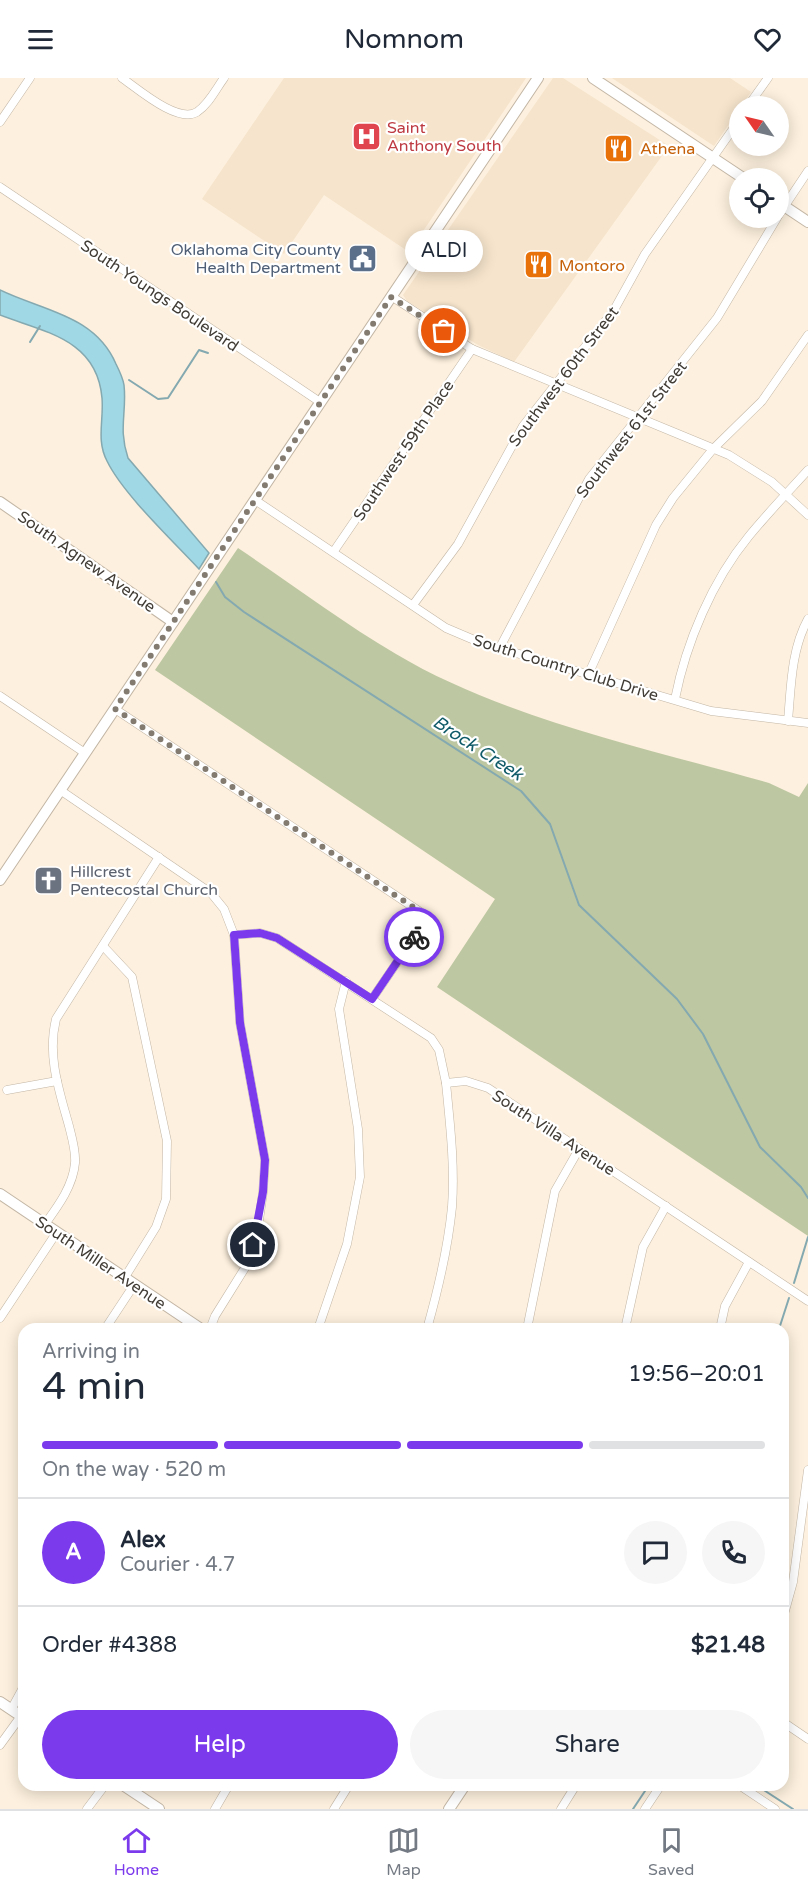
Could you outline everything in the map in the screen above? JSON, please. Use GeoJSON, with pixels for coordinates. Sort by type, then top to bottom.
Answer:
{"type":"FeatureCollection","features":[{"type":"Feature","properties":{"kind":"main road"},"geometry":{"type":"LineString","coordinates":[[0,880],[538,78]]}},
{"type":"Feature","properties":{"kind":"main road"},"geometry":{"type":"LineString","coordinates":[[593,78],[729,169]]}},
{"type":"Feature","properties":{"kind":"main road"},"geometry":{"type":"LineString","coordinates":[[789,214],[808,222]]}},
{"type":"Feature","properties":{"kind":"main road","name":"South Agnew Avenue"},"geometry":{"type":"LineString","coordinates":[[0,502],[173,622]]}},
{"type":"Feature","properties":{"kind":"main road","name":"South Miller Avenue"},"geometry":{"type":"LineString","coordinates":[[0,1194],[192,1323]]}},
{"type":"Feature","properties":{"kind":"main road"},"geometry":{"type":"LineString","coordinates":[[0,1702],[18,1714]]}},
{"type":"Feature","properties":{"kind":"main road"},"geometry":{"type":"LineString","coordinates":[[132,1791],[159,1809]]}},
{"type":"Feature","properties":{"kind":"main road"},"geometry":{"type":"LineString","coordinates":[[449,1809],[461,1791]]}},
{"type":"Feature","properties":{"kind":"street"},"geometry":{"type":"LineString","coordinates":[[0,122],[30,78]]}},
{"type":"Feature","properties":{"kind":"street"},"geometry":{"type":"LineString","coordinates":[[122,78],[171,111],[184,115],[196,113],[224,78]]}},
{"type":"Feature","properties":{"kind":"street"},"geometry":{"type":"LineString","coordinates":[[755,96],[768,78]]}},
{"type":"Feature","properties":{"kind":"street","name":"Southwest 60th Street"},"geometry":{"type":"LineString","coordinates":[[413,605],[459,544],[512,443],[554,383],[614,310],[645,254],[729,134]]}},
{"type":"Feature","properties":{"kind":"street","name":"Southwest 61st Street"},"geometry":{"type":"LineString","coordinates":[[789,197],[808,171]]}},
{"type":"Feature","properties":{"kind":"street","name":"South Youngs Boulevard"},"geometry":{"type":"LineString","coordinates":[[0,187],[320,402]]}},
{"type":"Feature","properties":{"kind":"street","name":"Southwest 61st Street"},"geometry":{"type":"LineString","coordinates":[[499,649],[571,507],[589,479],[717,318],[770,228]]}},
{"type":"Feature","properties":{"kind":"street"},"geometry":{"type":"LineString","coordinates":[[391,297],[472,349],[713,449],[752,469],[808,515]]}},
{"type":"Feature","properties":{"kind":"street"},"geometry":{"type":"LineString","coordinates":[[588,675],[656,525],[673,498],[713,449],[762,401],[808,335]]}},
{"type":"Feature","properties":{"kind":"street","name":"Southwest 59th Place"},"geometry":{"type":"LineString","coordinates":[[334,551],[472,349]]}},
{"type":"Feature","properties":{"kind":"street"},"geometry":{"type":"LineString","coordinates":[[675,699],[680,677],[711,597],[744,543],[808,470]]}},
{"type":"Feature","properties":{"kind":"street","name":"South Country Club Drive"},"geometry":{"type":"LineString","coordinates":[[255,500],[446,628],[499,649],[711,711],[808,723]]}},
{"type":"Feature","properties":{"kind":"street"},"geometry":{"type":"LineString","coordinates":[[788,721],[793,663],[801,631],[808,619]]}},
{"type":"Feature","properties":{"kind":"street"},"geometry":{"type":"LineString","coordinates":[[0,696],[85,753]]}},
{"type":"Feature","properties":{"kind":"street"},"geometry":{"type":"LineString","coordinates":[[115,709],[428,917],[372,999]]}},
{"type":"Feature","properties":{"kind":"street"},"geometry":{"type":"LineString","coordinates":[[60,790],[218,900],[229,918],[234,935],[240,1023],[265,1160],[258,1227],[248,1263],[212,1323]]}},
{"type":"Feature","properties":{"kind":"street"},"geometry":{"type":"LineString","coordinates":[[45,1224],[63,1199],[75,1162],[73,1141],[52,1061],[52,1033],[56,1018],[159,858]]}},
{"type":"Feature","properties":{"kind":"street"},"geometry":{"type":"LineString","coordinates":[[234,935],[260,933],[277,938],[431,1038],[439,1050],[446,1083],[451,1145],[452,1208],[442,1266],[428,1323]]}},
{"type":"Feature","properties":{"kind":"street"},"geometry":{"type":"LineString","coordinates":[[103,946],[132,976],[167,1141],[166,1199],[156,1227],[125,1277]]}},
{"type":"Feature","properties":{"kind":"street"},"geometry":{"type":"LineString","coordinates":[[320,1323],[347,1244],[360,1177],[358,1129],[339,1009],[346,981]]}},
{"type":"Feature","properties":{"kind":"street"},"geometry":{"type":"LineString","coordinates":[[7,1090],[57,1081]]}},
{"type":"Feature","properties":{"kind":"street","name":"South Villa Avenue"},"geometry":{"type":"LineString","coordinates":[[446,1083],[466,1081],[488,1088],[808,1302]]}},
{"type":"Feature","properties":{"kind":"street"},"geometry":{"type":"LineString","coordinates":[[528,1323],[555,1191],[579,1149]]}},
{"type":"Feature","properties":{"kind":"street"},"geometry":{"type":"LineString","coordinates":[[626,1323],[643,1247],[666,1206]]}},
{"type":"Feature","properties":{"kind":"street"},"geometry":{"type":"LineString","coordinates":[[0,1318],[57,1232]]}},
{"type":"Feature","properties":{"kind":"street"},"geometry":{"type":"LineString","coordinates":[[721,1323],[725,1306],[749,1262]]}},
{"type":"Feature","properties":{"kind":"street"},"geometry":{"type":"LineString","coordinates":[[109,1323],[134,1285]]}},
{"type":"Feature","properties":{"kind":"street"},"geometry":{"type":"LineString","coordinates":[[789,1596],[793,1582],[808,1470]]}},
{"type":"Feature","properties":{"kind":"street"},"geometry":{"type":"LineString","coordinates":[[11,1710],[18,1697]]}},
{"type":"Feature","properties":{"kind":"street"},"geometry":{"type":"LineString","coordinates":[[0,1745],[18,1723]]}},
{"type":"Feature","properties":{"kind":"street"},"geometry":{"type":"LineString","coordinates":[[789,1726],[808,1739]]}},
{"type":"Feature","properties":{"kind":"street"},"geometry":{"type":"LineString","coordinates":[[87,1809],[100,1791]]}},
{"type":"Feature","properties":{"kind":"street"},"geometry":{"type":"LineString","coordinates":[[215,1809],[226,1791]]}},
{"type":"Feature","properties":{"kind":"street"},"geometry":{"type":"LineString","coordinates":[[334,1809],[346,1791]]}},
{"type":"Feature","properties":{"kind":"street"},"geometry":{"type":"LineString","coordinates":[[561,1809],[572,1791]]}},
{"type":"Feature","properties":{"kind":"street"},"geometry":{"type":"LineString","coordinates":[[645,1809],[657,1791]]}},
{"type":"Feature","properties":{"kind":"street"},"geometry":{"type":"LineString","coordinates":[[748,1791],[775,1809]]}},
{"type":"Feature","properties":{"kind":"shaded area","name":"Saint Anthony South"},"geometry":{"type":"Polygon","coordinates":[[[284,78],[526,78],[409,252],[324,195],[284,254],[202,199],[284,78]]]}},
{"type":"Feature","properties":{"kind":"shaded area"},"geometry":{"type":"Polygon","coordinates":[[[553,78],[563,78],[669,146],[514,362],[478,345],[407,301],[403,295],[553,78]]]}},
{"type":"Feature","properties":{"kind":"shaded area"},"geometry":{"type":"Polygon","coordinates":[[[612,78],[730,78],[751,92],[748,96],[729,96],[729,124],[714,146],[612,78]]]}},
{"type":"Feature","properties":{"kind":"green space"},"geometry":{"type":"Polygon","coordinates":[[[238,548],[376,642],[438,677],[483,696],[578,730],[769,783],[799,797],[808,783],[808,1236],[437,987],[495,899],[155,670],[238,548]]]}},
{"type":"Feature","properties":{"kind":"water"},"geometry":{"type":"Polygon","coordinates":[[[0,290],[81,325],[107,348],[123,382],[125,395],[123,429],[128,458],[209,553],[199,569],[124,488],[107,461],[101,438],[102,398],[98,378],[90,363],[79,350],[66,341],[0,315],[0,290]]]}},
{"type":"Feature","properties":{"kind":"waterway"},"geometry":{"type":"LineString","coordinates":[[30,342],[40,326]]}},
{"type":"Feature","properties":{"kind":"waterway"},"geometry":{"type":"LineString","coordinates":[[129,380],[158,399],[168,398],[199,350],[208,353]]}},
{"type":"Feature","properties":{"kind":"waterway","name":"Brock Creek"},"geometry":{"type":"LineString","coordinates":[[216,582],[225,597],[244,612],[521,791],[550,824],[579,905],[677,999],[703,1034],[760,1147],[801,1187],[808,1198]]}},
{"type":"Feature","properties":{"kind":"waterway","name":"Brock Creek"},"geometry":{"type":"LineString","coordinates":[[794,1283],[808,1237]]}},
{"type":"Feature","properties":{"kind":"waterway","name":"Brock Creek"},"geometry":{"type":"LineString","coordinates":[[781,1323],[789,1298]]}},
{"type":"Feature","properties":{"kind":"waterway"},"geometry":{"type":"LineString","coordinates":[[633,1809],[645,1791]]}},
{"type":"Feature","properties":{"kind":"waterway","name":"Brock Creek"},"geometry":{"type":"LineString","coordinates":[[765,1791],[793,1809]]}},
{"type":"Feature","properties":{"kind":"way so far"},"geometry":{"type":"LineString","coordinates":[[414,937],[428,917],[115,709],[391,297],[444,331]]}},
{"type":"Feature","properties":{"kind":"place","name":"Saint Anthony South"},"geometry":{"type":"Point","coordinates":[366,136]}},
{"type":"Feature","properties":{"kind":"place","name":"Athena"},"geometry":{"type":"Point","coordinates":[619,148]}},
{"type":"Feature","properties":{"kind":"place","name":"Oklahoma City County Health Department"},"geometry":{"type":"Point","coordinates":[362,258]}},
{"type":"Feature","properties":{"kind":"place","name":"Montoro"},"geometry":{"type":"Point","coordinates":[538,265]}},
{"type":"Feature","properties":{"kind":"place","name":"ALDI"},"geometry":{"type":"Point","coordinates":[444,331]}},
{"type":"Feature","properties":{"kind":"place","name":"Hillcrest Pentecostal Church"},"geometry":{"type":"Point","coordinates":[49,880]}},
{"type":"Feature","properties":{"kind":"route"},"geometry":{"type":"LineString","coordinates":[[253,1245],[263,1192],[265,1160],[244,1054],[234,935],[260,933],[277,938],[372,999],[414,937]]}}]}
